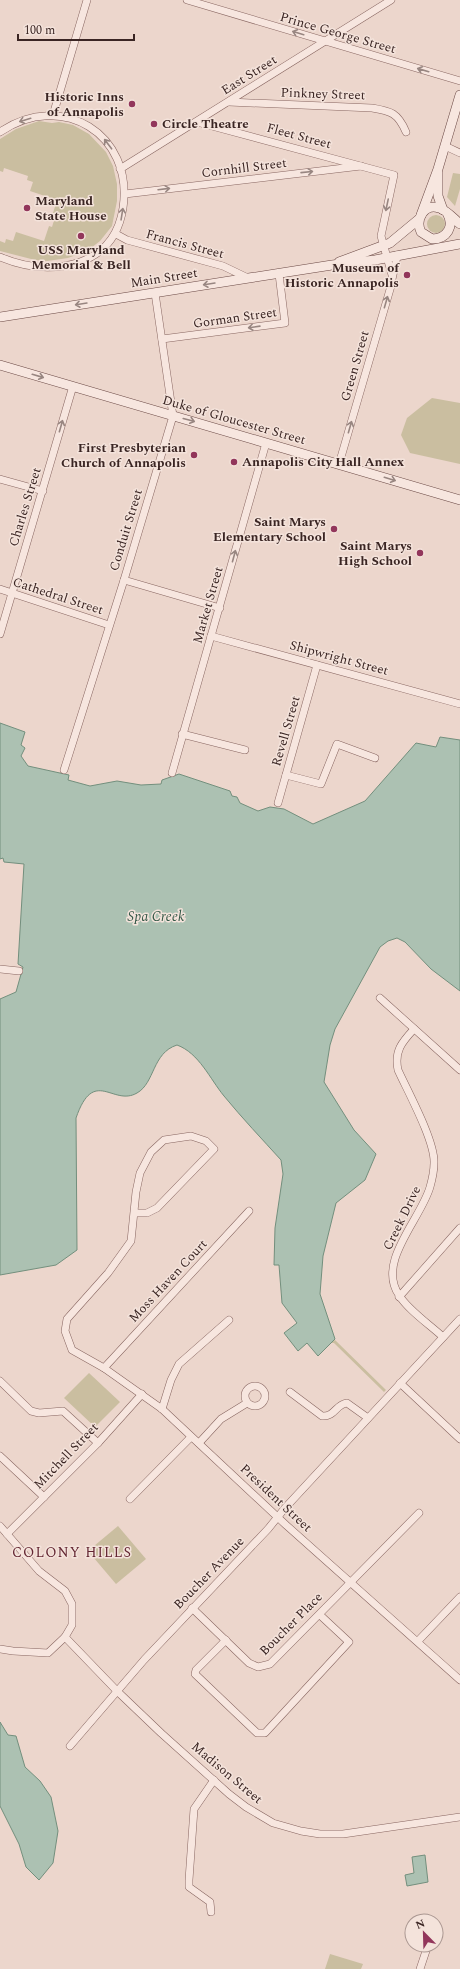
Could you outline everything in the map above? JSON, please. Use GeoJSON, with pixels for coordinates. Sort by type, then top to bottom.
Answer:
{"type":"FeatureCollection","features":[{"type":"Feature","properties":{"kind":"main road"},"geometry":{"type":"LineString","coordinates":[[448,245],[438,239],[428,238],[421,232],[420,217],[438,169],[460,95]]}},
{"type":"Feature","properties":{"kind":"main road"},"geometry":{"type":"LineString","coordinates":[[429,250],[438,239],[446,234],[450,228],[450,220],[438,196],[438,169]]}},
{"type":"Feature","properties":{"kind":"main road"},"geometry":{"type":"LineString","coordinates":[[420,217],[428,208],[433,207],[445,212],[460,224]]}},
{"type":"Feature","properties":{"kind":"main road","name":"Main Street"},"geometry":{"type":"LineString","coordinates":[[332,265],[384,247],[420,217]]}},
{"type":"Feature","properties":{"kind":"main road","name":"Main Street"},"geometry":{"type":"LineString","coordinates":[[0,317],[332,265],[386,258],[448,245],[460,244]]}},
{"type":"Feature","properties":{"kind":"main road","name":"Duke of Gloucester Street"},"geometry":{"type":"LineString","coordinates":[[0,365],[460,500]]}},
{"type":"Feature","properties":{"kind":"street"},"geometry":{"type":"LineString","coordinates":[[53,115],[87,0]]}},
{"type":"Feature","properties":{"kind":"street","name":"Prince George Street"},"geometry":{"type":"LineString","coordinates":[[187,0],[460,81]]}},
{"type":"Feature","properties":{"kind":"street","name":"East Street"},"geometry":{"type":"LineString","coordinates":[[120,169],[391,0]]}},
{"type":"Feature","properties":{"kind":"street","name":"Pinkney Street"},"geometry":{"type":"LineString","coordinates":[[228,102],[372,108],[387,111],[398,116],[406,132]]}},
{"type":"Feature","properties":{"kind":"street"},"geometry":{"type":"LineString","coordinates":[[0,132],[23,120],[53,115],[78,121],[92,129],[109,144],[120,169],[125,194],[120,223],[116,234],[101,250],[92,256],[75,264],[59,267],[39,268],[0,257]]}},
{"type":"Feature","properties":{"kind":"street","name":"Fleet Street"},"geometry":{"type":"LineString","coordinates":[[197,122],[394,174]]}},
{"type":"Feature","properties":{"kind":"street"},"geometry":{"type":"LineString","coordinates":[[445,146],[460,153]]}},
{"type":"Feature","properties":{"kind":"street","name":"Cornhill Street"},"geometry":{"type":"LineString","coordinates":[[125,194],[366,166]]}},
{"type":"Feature","properties":{"kind":"street","name":"Green Street"},"geometry":{"type":"LineString","coordinates":[[392,275],[386,258],[382,231],[394,174]]}},
{"type":"Feature","properties":{"kind":"street","name":"Francis Street"},"geometry":{"type":"LineString","coordinates":[[116,234],[127,240],[223,266],[248,278]]}},
{"type":"Feature","properties":{"kind":"street","name":"Green Street"},"geometry":{"type":"LineString","coordinates":[[339,464],[391,286],[397,255]]}},
{"type":"Feature","properties":{"kind":"street","name":"Gorman Street"},"geometry":{"type":"LineString","coordinates":[[162,339],[285,323],[279,274]]}},
{"type":"Feature","properties":{"kind":"street","name":"Conduit Street"},"geometry":{"type":"LineString","coordinates":[[64,770],[124,580],[173,416],[156,293]]}},
{"type":"Feature","properties":{"kind":"street","name":"Charles Street"},"geometry":{"type":"LineString","coordinates":[[0,634],[73,386]]}},
{"type":"Feature","properties":{"kind":"street","name":"Market Street"},"geometry":{"type":"LineString","coordinates":[[172,773],[266,443]]}},
{"type":"Feature","properties":{"kind":"street"},"geometry":{"type":"LineString","coordinates":[[0,479],[43,490]]}},
{"type":"Feature","properties":{"kind":"street"},"geometry":{"type":"LineString","coordinates":[[124,580],[220,608]]}},
{"type":"Feature","properties":{"kind":"street","name":"Cathedral Street"},"geometry":{"type":"LineString","coordinates":[[0,589],[109,625]]}},
{"type":"Feature","properties":{"kind":"street","name":"Shipwright Street"},"geometry":{"type":"LineString","coordinates":[[211,636],[460,704]]}},
{"type":"Feature","properties":{"kind":"street","name":"Revell Street"},"geometry":{"type":"LineString","coordinates":[[278,803],[317,664]]}},
{"type":"Feature","properties":{"kind":"street"},"geometry":{"type":"LineString","coordinates":[[182,734],[245,750]]}},
{"type":"Feature","properties":{"kind":"street"},"geometry":{"type":"LineString","coordinates":[[286,775],[321,784],[337,744],[375,758]]}},
{"type":"Feature","properties":{"kind":"street"},"geometry":{"type":"LineString","coordinates":[[0,969],[19,971]]}},
{"type":"Feature","properties":{"kind":"street"},"geometry":{"type":"LineString","coordinates":[[380,998],[460,1070]]}},
{"type":"Feature","properties":{"kind":"street","name":"Creek Drive"},"geometry":{"type":"LineString","coordinates":[[414,1029],[399,1047],[396,1062],[398,1070],[430,1142],[434,1162],[430,1188],[399,1249],[391,1275],[393,1285],[399,1297],[443,1337]]}},
{"type":"Feature","properties":{"kind":"street"},"geometry":{"type":"LineString","coordinates":[[191,1136],[206,1141],[214,1149],[157,1208],[147,1213],[134,1213],[140,1173],[152,1152],[164,1140],[176,1137],[191,1136]]}},
{"type":"Feature","properties":{"kind":"street","name":"Moss Haven Court"},"geometry":{"type":"LineString","coordinates":[[104,1368],[250,1210]]}},
{"type":"Feature","properties":{"kind":"street","name":"President Street"},"geometry":{"type":"LineString","coordinates":[[134,1213],[131,1241],[108,1273],[68,1319],[65,1331],[68,1343],[72,1350],[104,1368],[162,1409],[350,1582],[460,1680]]}},
{"type":"Feature","properties":{"kind":"street"},"geometry":{"type":"LineString","coordinates":[[399,1297],[460,1228]]}},
{"type":"Feature","properties":{"kind":"street","name":"Boucher Avenue"},"geometry":{"type":"LineString","coordinates":[[70,1746],[117,1691],[192,1608],[460,1319]]}},
{"type":"Feature","properties":{"kind":"street"},"geometry":{"type":"LineString","coordinates":[[162,1409],[171,1380],[179,1364],[229,1320]]}},
{"type":"Feature","properties":{"kind":"street"},"geometry":{"type":"LineString","coordinates":[[0,1381],[31,1411],[38,1413],[63,1411],[98,1443]]}},
{"type":"Feature","properties":{"kind":"street"},"geometry":{"type":"LineString","coordinates":[[400,1383],[460,1439]]}},
{"type":"Feature","properties":{"kind":"street"},"geometry":{"type":"LineString","coordinates":[[290,1392],[322,1416],[330,1415],[340,1405],[347,1403],[368,1418]]}},
{"type":"Feature","properties":{"kind":"street","name":"Mitchell Street"},"geometry":{"type":"LineString","coordinates":[[8,1534],[98,1443],[142,1394]]}},
{"type":"Feature","properties":{"kind":"street"},"geometry":{"type":"LineString","coordinates":[[199,1443],[221,1419],[247,1403]]}},
{"type":"Feature","properties":{"kind":"street"},"geometry":{"type":"LineString","coordinates":[[130,1499],[191,1437]]}},
{"type":"Feature","properties":{"kind":"street"},"geometry":{"type":"LineString","coordinates":[[0,1456],[44,1497]]}},
{"type":"Feature","properties":{"kind":"street","name":"Boucher Place"},"geometry":{"type":"LineString","coordinates":[[192,1608],[254,1666],[265,1666],[270,1664],[295,1636],[320,1615],[323,1609],[419,1513]]}},
{"type":"Feature","properties":{"kind":"street"},"geometry":{"type":"LineString","coordinates":[[0,1526],[39,1571],[64,1591],[72,1604],[72,1625],[65,1636],[48,1653],[0,1649]]}},
{"type":"Feature","properties":{"kind":"street"},"geometry":{"type":"LineString","coordinates":[[418,1641],[460,1597]]}},
{"type":"Feature","properties":{"kind":"street"},"geometry":{"type":"LineString","coordinates":[[226,1640],[196,1670],[195,1674],[257,1733],[265,1733],[349,1642],[320,1615]]}},
{"type":"Feature","properties":{"kind":"street","name":"Madison Street"},"geometry":{"type":"LineString","coordinates":[[65,1636],[117,1691],[214,1780],[258,1815],[273,1823],[301,1832],[343,1834],[460,1817]]}},
{"type":"Feature","properties":{"kind":"street"},"geometry":{"type":"LineString","coordinates":[[211,1912],[210,1902],[189,1888],[189,1880],[194,1809],[214,1780]]}},
{"type":"Feature","properties":{"kind":"street"},"geometry":{"type":"LineString","coordinates":[[420,1969],[425,1953]]}},
{"type":"Feature","properties":{"kind":"shaded area"},"geometry":{"type":"Polygon","coordinates":[[[39,121],[52,123],[59,122],[73,125],[89,134],[106,152],[113,166],[117,184],[117,201],[112,226],[100,241],[87,251],[68,258],[47,261],[35,260],[0,251],[0,241],[5,243],[6,239],[13,241],[16,232],[44,241],[49,226],[52,227],[56,214],[53,213],[57,200],[30,191],[33,182],[27,180],[28,176],[4,168],[3,172],[0,171],[0,139],[16,129],[39,121]]]}},
{"type":"Feature","properties":{"kind":"shaded area"},"geometry":{"type":"Polygon","coordinates":[[[453,173],[460,174],[460,189],[455,206],[447,197],[453,173]]]}},
{"type":"Feature","properties":{"kind":"shaded area"},"geometry":{"type":"Polygon","coordinates":[[[432,215],[440,215],[445,220],[443,231],[440,233],[432,233],[427,228],[427,220],[432,215]]]}},
{"type":"Feature","properties":{"kind":"shaded area"},"geometry":{"type":"Polygon","coordinates":[[[432,398],[460,403],[460,464],[410,453],[401,435],[407,418],[432,398]]]}},
{"type":"Feature","properties":{"kind":"shaded area"},"geometry":{"type":"Polygon","coordinates":[[[335,1340],[386,1390],[384,1392],[334,1343],[329,1343],[335,1340]]]}},
{"type":"Feature","properties":{"kind":"shaded area"},"geometry":{"type":"Polygon","coordinates":[[[89,1373],[120,1402],[95,1427],[64,1398],[89,1373]]]}},
{"type":"Feature","properties":{"kind":"shaded area"},"geometry":{"type":"Polygon","coordinates":[[[118,1526],[146,1559],[116,1584],[88,1551],[118,1526]]]}},
{"type":"Feature","properties":{"kind":"shaded area"},"geometry":{"type":"Polygon","coordinates":[[[330,1954],[363,1964],[361,1969],[325,1969],[330,1954]]]}},
{"type":"Feature","properties":{"kind":"water","name":"Spa Creek"},"geometry":{"type":"Polygon","coordinates":[[[0,723],[25,732],[21,745],[25,748],[21,756],[28,766],[69,775],[68,780],[90,786],[117,781],[141,785],[161,784],[162,780],[179,774],[230,791],[232,796],[237,797],[240,803],[258,811],[270,807],[284,809],[313,824],[365,801],[416,743],[436,747],[440,737],[460,740],[460,991],[431,969],[405,942],[397,938],[388,941],[380,947],[335,1029],[330,1045],[324,1082],[354,1130],[376,1154],[365,1180],[336,1203],[323,1256],[320,1294],[335,1339],[318,1356],[307,1343],[298,1351],[284,1333],[297,1323],[282,1303],[279,1265],[274,1265],[275,1228],[283,1174],[281,1160],[224,1096],[198,1060],[185,1049],[177,1045],[163,1054],[143,1088],[137,1093],[128,1096],[120,1096],[104,1091],[97,1091],[90,1094],[83,1103],[76,1118],[77,1250],[56,1265],[0,1275],[0,999],[16,992],[23,967],[18,964],[24,864],[4,862],[3,858],[0,859],[0,723]]]}},
{"type":"Feature","properties":{"kind":"water"},"geometry":{"type":"Polygon","coordinates":[[[0,1722],[8,1735],[16,1736],[25,1767],[40,1781],[51,1797],[58,1831],[53,1863],[39,1880],[26,1867],[19,1844],[0,1806],[0,1722]]]}},
{"type":"Feature","properties":{"kind":"water"},"geometry":{"type":"Polygon","coordinates":[[[425,1855],[428,1882],[407,1886],[405,1875],[414,1873],[412,1857],[425,1855]]]}},
{"type":"Feature","properties":{"kind":"place","name":"Historic Inns of Annapolis"},"geometry":{"type":"Point","coordinates":[132,104]}},
{"type":"Feature","properties":{"kind":"place","name":"Circle Theatre"},"geometry":{"type":"Point","coordinates":[154,124]}},
{"type":"Feature","properties":{"kind":"place","name":"Maryland State House"},"geometry":{"type":"Point","coordinates":[27,208]}},
{"type":"Feature","properties":{"kind":"place","name":"USS Maryland Memorial & Bell"},"geometry":{"type":"Point","coordinates":[81,236]}},
{"type":"Feature","properties":{"kind":"place","name":"Museum of Historic Annapolis"},"geometry":{"type":"Point","coordinates":[407,275]}},
{"type":"Feature","properties":{"kind":"place","name":"First Presbyterian Church of Annapolis"},"geometry":{"type":"Point","coordinates":[194,455]}},
{"type":"Feature","properties":{"kind":"place","name":"Annapolis City Hall Annex"},"geometry":{"type":"Point","coordinates":[234,462]}},
{"type":"Feature","properties":{"kind":"place","name":"Saint Marys Elementary School"},"geometry":{"type":"Point","coordinates":[334,529]}},
{"type":"Feature","properties":{"kind":"place","name":"Saint Marys High School"},"geometry":{"type":"Point","coordinates":[420,553]}},
{"type":"Feature","properties":{"kind":"district","name":"COLONY HILLS"},"geometry":{"type":"Point","coordinates":[72,1552]}}]}
